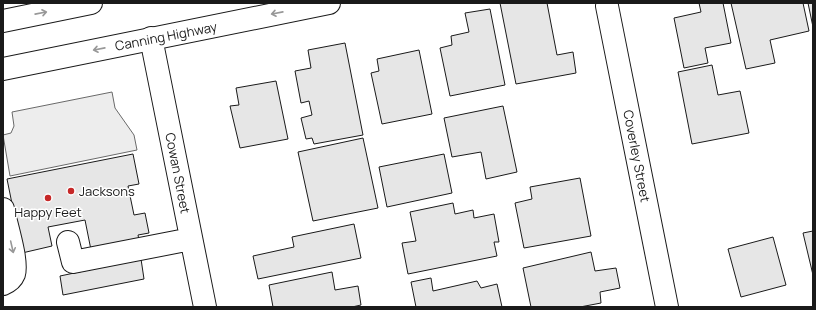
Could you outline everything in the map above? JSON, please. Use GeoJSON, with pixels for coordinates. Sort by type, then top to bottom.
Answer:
{"type":"FeatureCollection","features":[{"type":"Feature","properties":{"kind":"main road"},"geometry":{"type":"LineString","coordinates":[[3,21],[91,3]]}},
{"type":"Feature","properties":{"kind":"main road","name":"Canning Highway"},"geometry":{"type":"LineString","coordinates":[[3,69],[329,3]]}},
{"type":"Feature","properties":{"kind":"main road","name":"Coverley Street"},"geometry":{"type":"LineString","coordinates":[[607,6],[667,307]]}},
{"type":"Feature","properties":{"kind":"main road","name":"Cowan Street"},"geometry":{"type":"LineString","coordinates":[[151,38],[205,307]]}},
{"type":"Feature","properties":{"kind":"main road"},"geometry":{"type":"LineString","coordinates":[[3,209],[15,262],[14,272],[11,279],[3,284]]}},
{"type":"Feature","properties":{"kind":"main road"},"geometry":{"type":"LineString","coordinates":[[68,242],[73,262],[191,240]]}},
{"type":"Feature","properties":{"kind":"shaded area"},"geometry":{"type":"Polygon","coordinates":[[[112,92],[115,108],[134,135],[137,150],[10,176],[3,135],[11,133],[14,126],[12,112],[112,92]]]}},
{"type":"Feature","properties":{"kind":"building"},"geometry":{"type":"Polygon","coordinates":[[[500,3],[547,3],[557,55],[573,52],[576,73],[516,84],[500,3]]]}},
{"type":"Feature","properties":{"kind":"building"},"geometry":{"type":"Polygon","coordinates":[[[699,3],[723,3],[731,43],[705,48],[708,63],[684,68],[674,18],[701,12],[699,3]]]}},
{"type":"Feature","properties":{"kind":"building"},"geometry":{"type":"Polygon","coordinates":[[[731,3],[803,3],[809,31],[770,40],[775,63],[746,69],[731,3]]]}},
{"type":"Feature","properties":{"kind":"building"},"geometry":{"type":"Polygon","coordinates":[[[808,3],[813,3],[813,27],[808,3]]]}},
{"type":"Feature","properties":{"kind":"building"},"geometry":{"type":"Polygon","coordinates":[[[490,9],[505,85],[450,96],[440,48],[452,45],[451,36],[469,32],[465,13],[490,9]]]}},
{"type":"Feature","properties":{"kind":"building"},"geometry":{"type":"Polygon","coordinates":[[[345,43],[363,135],[314,144],[312,138],[306,139],[301,118],[312,115],[309,101],[301,103],[295,71],[311,68],[308,50],[345,43]]]}},
{"type":"Feature","properties":{"kind":"building"},"geometry":{"type":"Polygon","coordinates":[[[419,50],[432,114],[382,124],[371,73],[379,71],[377,59],[419,50]]]}},
{"type":"Feature","properties":{"kind":"building"},"geometry":{"type":"Polygon","coordinates":[[[712,65],[718,95],[740,91],[749,133],[692,144],[678,72],[712,65]]]}},
{"type":"Feature","properties":{"kind":"building"},"geometry":{"type":"Polygon","coordinates":[[[276,81],[288,139],[240,148],[230,106],[239,105],[236,88],[276,81]]]}},
{"type":"Feature","properties":{"kind":"building"},"geometry":{"type":"Polygon","coordinates":[[[503,106],[517,172],[486,179],[481,152],[452,157],[444,118],[503,106]]]}},
{"type":"Feature","properties":{"kind":"building"},"geometry":{"type":"Polygon","coordinates":[[[363,138],[378,208],[313,221],[298,152],[363,138]]]}},
{"type":"Feature","properties":{"kind":"building"},"geometry":{"type":"Polygon","coordinates":[[[133,154],[139,184],[128,186],[134,215],[145,213],[149,233],[138,235],[139,240],[91,250],[85,220],[48,227],[52,246],[22,253],[7,179],[133,154]]]}},
{"type":"Feature","properties":{"kind":"building"},"geometry":{"type":"Polygon","coordinates":[[[444,154],[452,193],[387,207],[379,167],[444,154]]]}},
{"type":"Feature","properties":{"kind":"building"},"geometry":{"type":"Polygon","coordinates":[[[580,178],[591,236],[524,248],[515,203],[532,199],[530,187],[580,178]]]}},
{"type":"Feature","properties":{"kind":"building"},"geometry":{"type":"Polygon","coordinates":[[[453,203],[455,214],[473,210],[474,218],[494,214],[499,242],[494,242],[497,256],[408,274],[402,243],[416,241],[410,212],[453,203]]]}},
{"type":"Feature","properties":{"kind":"building"},"geometry":{"type":"Polygon","coordinates":[[[354,224],[361,258],[258,279],[253,256],[294,247],[292,237],[354,224]]]}},
{"type":"Feature","properties":{"kind":"building"},"geometry":{"type":"Polygon","coordinates":[[[813,231],[813,275],[803,233],[813,231]]]}},
{"type":"Feature","properties":{"kind":"building"},"geometry":{"type":"Polygon","coordinates":[[[773,237],[786,285],[741,297],[728,249],[773,237]]]}},
{"type":"Feature","properties":{"kind":"building"},"geometry":{"type":"Polygon","coordinates":[[[591,252],[595,271],[616,268],[620,288],[600,292],[601,303],[580,307],[531,307],[523,268],[591,252]]]}},
{"type":"Feature","properties":{"kind":"building"},"geometry":{"type":"Polygon","coordinates":[[[141,259],[144,279],[63,295],[60,276],[141,259]]]}},
{"type":"Feature","properties":{"kind":"building"},"geometry":{"type":"Polygon","coordinates":[[[332,272],[335,290],[358,286],[361,305],[352,307],[273,307],[269,285],[332,272]]]}},
{"type":"Feature","properties":{"kind":"building"},"geometry":{"type":"Polygon","coordinates":[[[431,278],[433,291],[477,281],[481,288],[497,284],[502,307],[416,307],[411,282],[431,278]]]}},
{"type":"Feature","properties":{"kind":"place","name":"Jacksons"},"geometry":{"type":"Point","coordinates":[71,191]}},
{"type":"Feature","properties":{"kind":"place","name":"Happy Feet"},"geometry":{"type":"Point","coordinates":[48,198]}}]}
